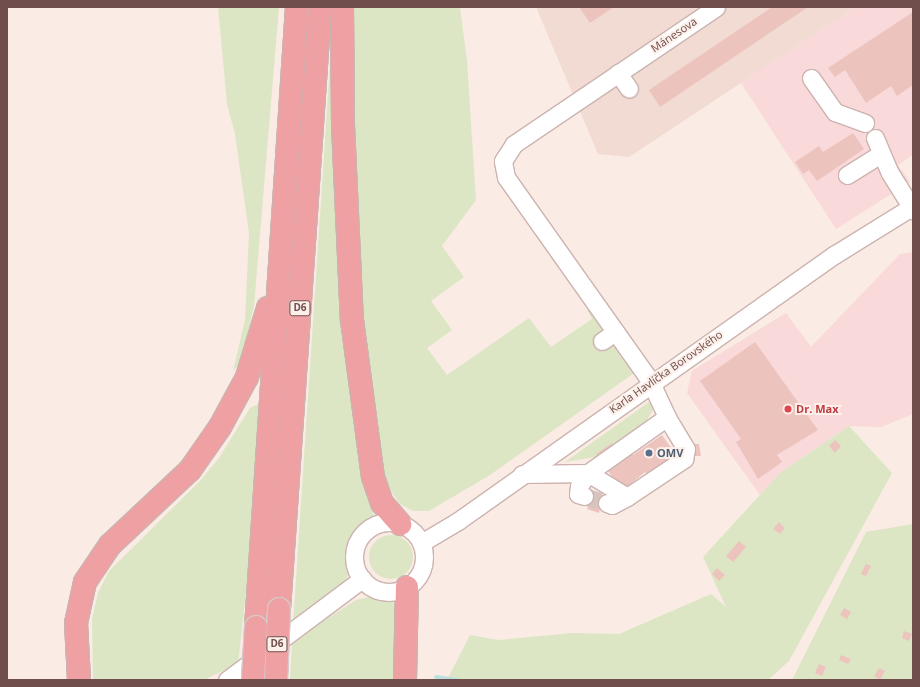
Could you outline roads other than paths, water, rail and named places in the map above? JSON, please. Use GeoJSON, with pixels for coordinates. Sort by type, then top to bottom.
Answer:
{"type":"FeatureCollection","features":[{"type":"Feature","properties":{"kind":"highway","name":"D6"},"geometry":{"type":"LineString","coordinates":[[253,680],[297,7]]}},
{"type":"Feature","properties":{"kind":"highway","name":"D6"},"geometry":{"type":"LineString","coordinates":[[276,680],[279,609],[320,7]]}},
{"type":"Feature","properties":{"kind":"highway"},"geometry":{"type":"LineString","coordinates":[[342,7],[343,125],[352,320],[373,477],[382,503],[400,524]]}},
{"type":"Feature","properties":{"kind":"highway"},"geometry":{"type":"LineString","coordinates":[[79,680],[76,623],[85,582],[110,545],[190,470],[220,427],[247,377],[279,270]]}},
{"type":"Feature","properties":{"kind":"highway"},"geometry":{"type":"LineString","coordinates":[[405,680],[407,587]]}},
{"type":"Feature","properties":{"kind":"street","name":"Mánesova"},"geometry":{"type":"LineString","coordinates":[[607,503],[612,505],[628,497],[684,459],[686,448],[667,417],[651,382],[608,336],[503,170],[508,150],[632,63],[716,7]]}},
{"type":"Feature","properties":{"kind":"street"},"geometry":{"type":"LineString","coordinates":[[618,73],[629,89]]}},
{"type":"Feature","properties":{"kind":"street"},"geometry":{"type":"LineString","coordinates":[[811,78],[834,112],[865,123]]}},
{"type":"Feature","properties":{"kind":"street"},"geometry":{"type":"LineString","coordinates":[[875,138],[881,154],[912,208]]}},
{"type":"Feature","properties":{"kind":"street"},"geometry":{"type":"LineString","coordinates":[[847,175],[881,154]]}},
{"type":"Feature","properties":{"kind":"street","name":"Karla Havlíčka Borovského"},"geometry":{"type":"LineString","coordinates":[[421,543],[834,255],[912,208]]}},
{"type":"Feature","properties":{"kind":"street"},"geometry":{"type":"LineString","coordinates":[[584,496],[578,494],[578,490],[588,473],[667,417]]}},
{"type":"Feature","properties":{"kind":"street"},"geometry":{"type":"LineString","coordinates":[[522,474],[588,473],[628,497]]}},
{"type":"Feature","properties":{"kind":"street"},"geometry":{"type":"LineString","coordinates":[[382,523],[400,524],[413,532],[421,543],[424,556],[422,568],[407,587],[383,592],[362,579],[354,554],[360,537],[382,523]]}},
{"type":"Feature","properties":{"kind":"street"},"geometry":{"type":"LineString","coordinates":[[227,680],[330,606],[362,579]]}},
{"type":"Feature","properties":{"kind":"waterway"},"geometry":{"type":"LineString","coordinates":[[436,677],[458,680]]}},
{"type":"Feature","properties":{"kind":"tunnel"},"geometry":{"type":"LineString","coordinates":[[584,496],[607,503]]}},
{"type":"Feature","properties":{"kind":"place","name":"Dr. Max"},"geometry":{"type":"Point","coordinates":[788,409]}},
{"type":"Feature","properties":{"kind":"place","name":"OMV"},"geometry":{"type":"Point","coordinates":[649,453]}}]}
